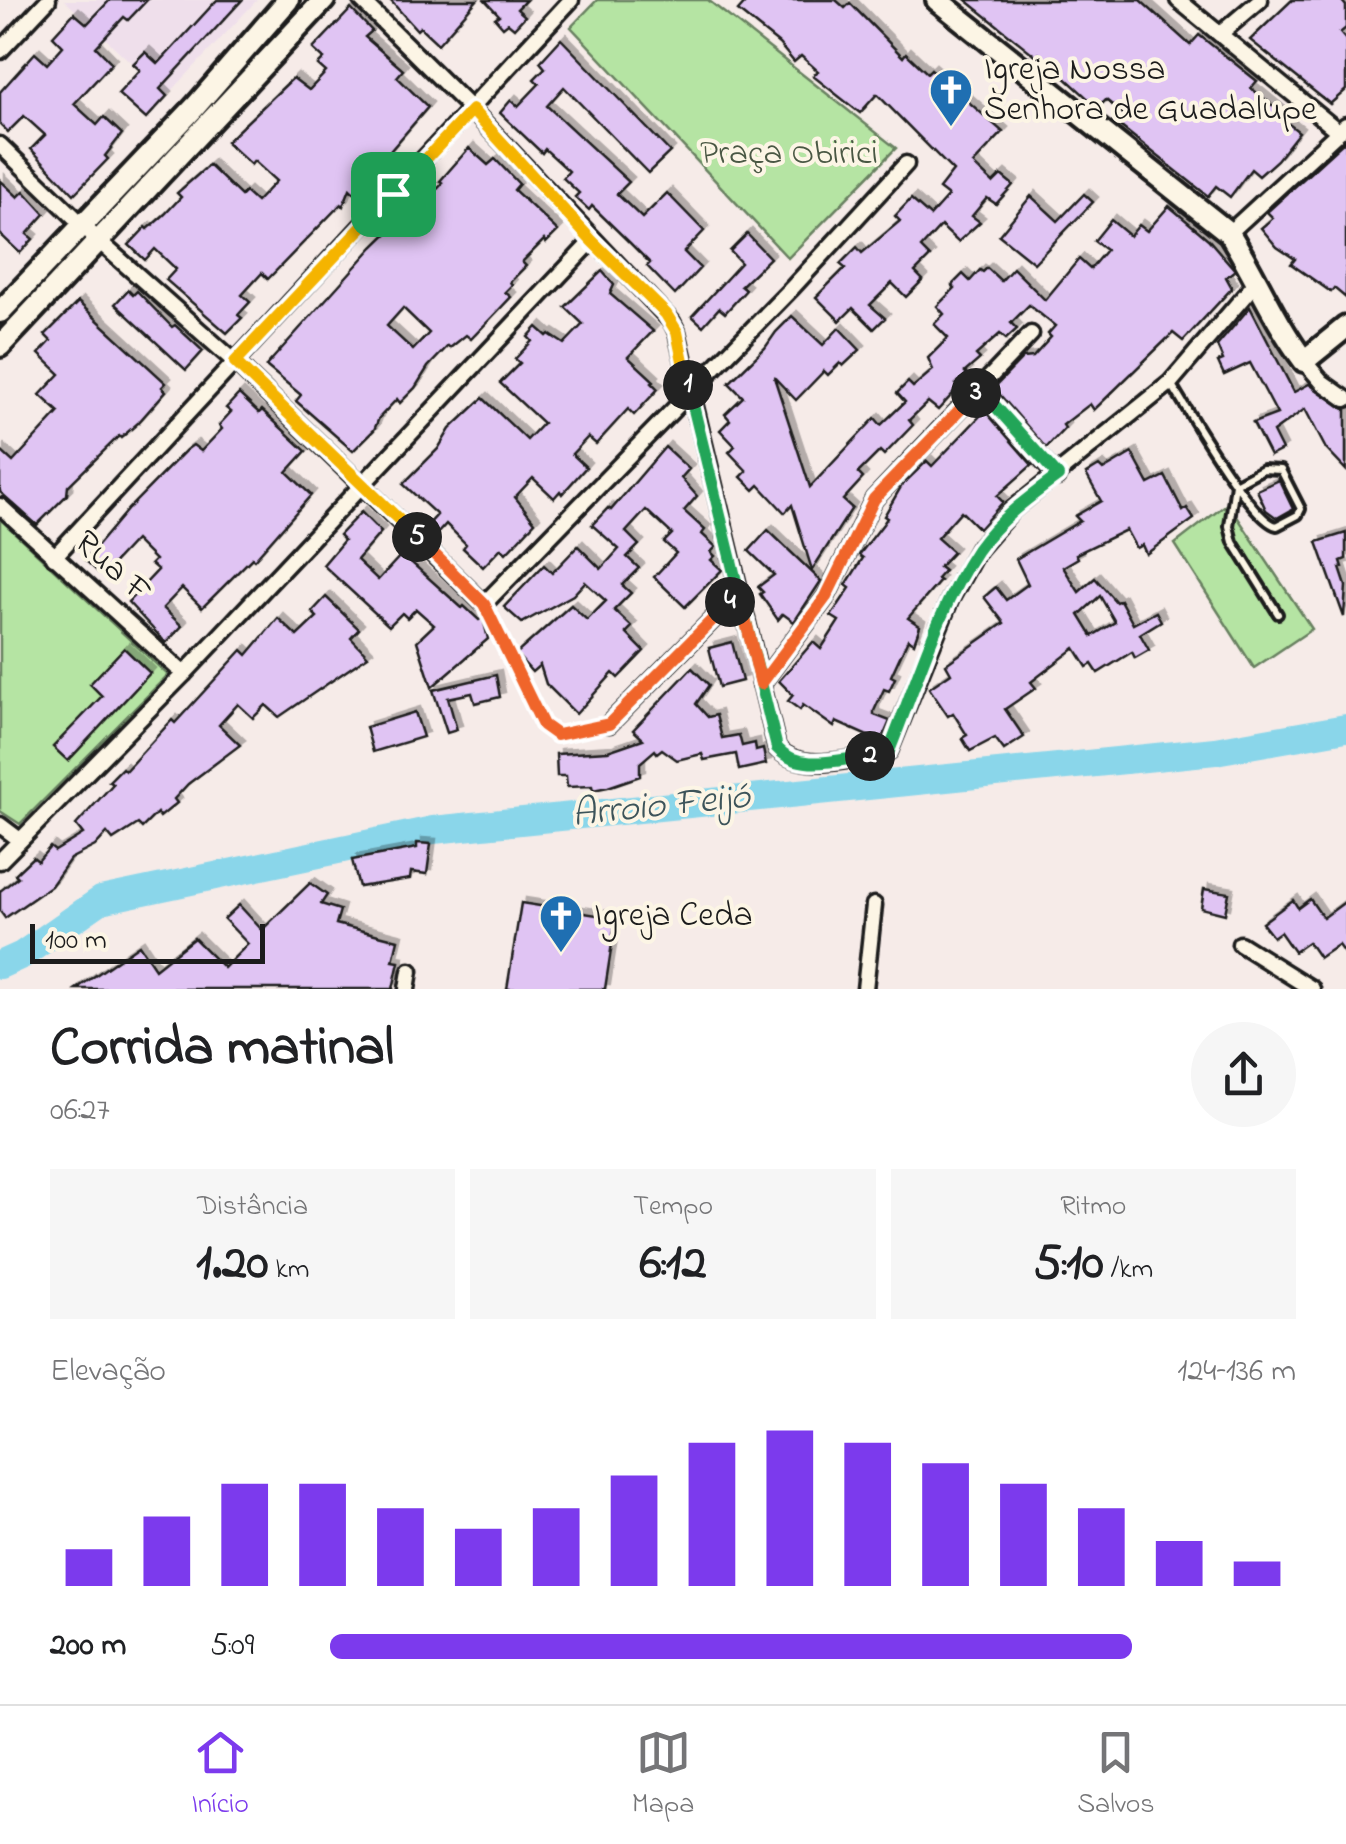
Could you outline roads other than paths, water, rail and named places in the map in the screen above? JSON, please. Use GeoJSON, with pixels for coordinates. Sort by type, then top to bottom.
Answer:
{"type":"FeatureCollection","features":[{"type":"Feature","properties":{"kind":"main road"},"geometry":{"type":"LineString","coordinates":[[0,312],[194,107],[288,0]]}},
{"type":"Feature","properties":{"kind":"main road"},"geometry":{"type":"LineString","coordinates":[[0,346],[324,0]]}},
{"type":"Feature","properties":{"kind":"main road"},"geometry":{"type":"LineString","coordinates":[[937,0],[1229,233],[1258,280],[1277,325],[1304,361],[1346,327]]}},
{"type":"Feature","properties":{"kind":"street"},"geometry":{"type":"LineString","coordinates":[[0,51],[48,0]]}},
{"type":"Feature","properties":{"kind":"street"},"geometry":{"type":"LineString","coordinates":[[361,0],[472,110],[672,322],[777,748],[800,764],[889,751],[950,600],[978,549],[1012,510],[1170,383],[1258,280]]}},
{"type":"Feature","properties":{"kind":"street"},"geometry":{"type":"LineString","coordinates":[[54,557],[571,0]]}},
{"type":"Feature","properties":{"kind":"street"},"geometry":{"type":"LineString","coordinates":[[1178,0],[1342,128],[1229,233]]}},
{"type":"Feature","properties":{"kind":"street"},"geometry":{"type":"LineString","coordinates":[[1220,34],[1260,0]]}},
{"type":"Feature","properties":{"kind":"street"},"geometry":{"type":"LineString","coordinates":[[0,146],[364,484],[484,604],[906,164]]}},
{"type":"Feature","properties":{"kind":"street"},"geometry":{"type":"LineString","coordinates":[[0,861],[184,674],[592,241]]}},
{"type":"Feature","properties":{"kind":"street"},"geometry":{"type":"LineString","coordinates":[[761,684],[826,597],[874,499],[1031,334]]}},
{"type":"Feature","properties":{"kind":"street"},"geometry":{"type":"LineString","coordinates":[[1304,361],[1322,382],[1346,399]]}},
{"type":"Feature","properties":{"kind":"street"},"geometry":{"type":"LineString","coordinates":[[980,389],[1058,476]]}},
{"type":"Feature","properties":{"kind":"street","name":"Rua F"},"geometry":{"type":"LineString","coordinates":[[0,506],[184,674]]}},
{"type":"Feature","properties":{"kind":"street"},"geometry":{"type":"LineString","coordinates":[[609,724],[739,593]]}},
{"type":"Feature","properties":{"kind":"street"},"geometry":{"type":"LineString","coordinates":[[0,825],[20,840]]}},
{"type":"Feature","properties":{"kind":"street"},"geometry":{"type":"LineString","coordinates":[[866,989],[874,905]]}},
{"type":"Feature","properties":{"kind":"street"},"geometry":{"type":"LineString","coordinates":[[1240,944],[1312,989]]}},
{"type":"Feature","properties":{"kind":"street"},"geometry":{"type":"LineString","coordinates":[[407,989],[410,971]]}},
{"type":"Feature","properties":{"kind":"lane"},"geometry":{"type":"LineString","coordinates":[[1170,383],[1235,484],[1271,526],[1301,510],[1281,470],[1262,470],[1235,484]]}},
{"type":"Feature","properties":{"kind":"lane"},"geometry":{"type":"LineString","coordinates":[[1235,484],[1229,526],[1234,542],[1278,614]]}},
{"type":"Feature","properties":{"kind":"lane"},"geometry":{"type":"LineString","coordinates":[[484,604],[543,725],[557,735],[609,724]]}},
{"type":"Feature","properties":{"kind":"waterway","name":"Arroio Feijó"},"geometry":{"type":"LineString","coordinates":[[0,965],[22,955],[101,900],[433,830],[1215,751],[1346,728]]}},
{"type":"Feature","properties":{"kind":"place","name":"Igreja Nossa Senhora de Guadalupe"},"geometry":{"type":"Point","coordinates":[951,128]}},
{"type":"Feature","properties":{"kind":"place","name":"Igreja Ceda"},"geometry":{"type":"Point","coordinates":[561,954]}},
{"type":"Feature","properties":{"kind":"park label","name":"Praça Obirici"},"geometry":{"type":"Point","coordinates":[789,154]}}]}
